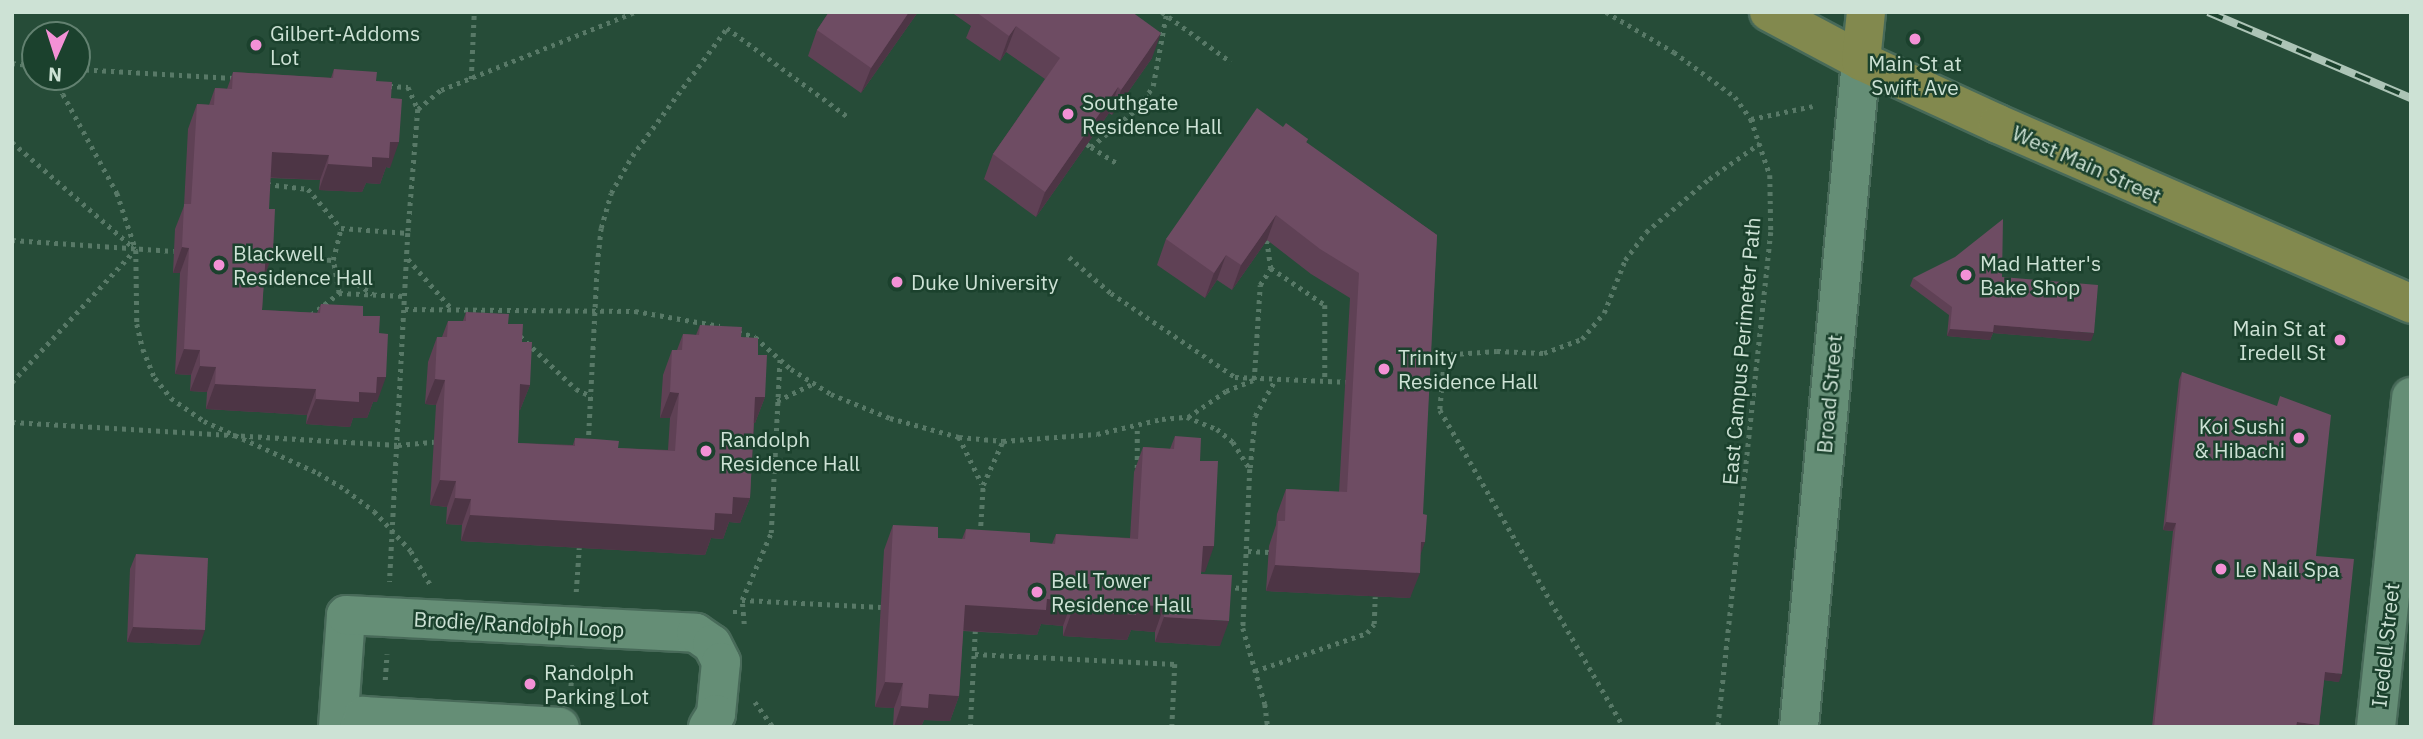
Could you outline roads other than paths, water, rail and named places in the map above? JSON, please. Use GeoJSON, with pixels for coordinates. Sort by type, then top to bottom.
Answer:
{"type":"FeatureCollection","features":[{"type":"Feature","properties":{"kind":"main road","name":"West Main Street"},"geometry":{"type":"LineString","coordinates":[[1769,12],[1861,61],[2169,201],[2411,304]]}},
{"type":"Feature","properties":{"kind":"main road"},"geometry":{"type":"LineString","coordinates":[[1861,61],[1866,12]]}},
{"type":"Feature","properties":{"kind":"street","name":"Broad Street"},"geometry":{"type":"LineString","coordinates":[[1799,727],[1861,61]]}},
{"type":"Feature","properties":{"kind":"street","name":"Iredell Street"},"geometry":{"type":"LineString","coordinates":[[2376,727],[2411,397]]}},
{"type":"Feature","properties":{"kind":"street","name":"Brodie/Randolph Loop"},"geometry":{"type":"LineString","coordinates":[[338,727],[346,615],[696,633],[712,644],[721,662],[716,714],[708,727]]}},
{"type":"Feature","properties":{"kind":"street"},"geometry":{"type":"LineString","coordinates":[[371,722],[561,727]]}},
{"type":"Feature","properties":{"kind":"railway"},"geometry":{"type":"LineString","coordinates":[[2208,12],[2411,98]]}},
{"type":"Feature","properties":{"kind":"place","name":"Main St at Swift Ave"},"geometry":{"type":"Point","coordinates":[1915,39]}},
{"type":"Feature","properties":{"kind":"place","name":"Gilbert-Addoms Lot"},"geometry":{"type":"Point","coordinates":[256,45]}},
{"type":"Feature","properties":{"kind":"place","name":"Southgate Residence Hall"},"geometry":{"type":"Point","coordinates":[1068,114]}},
{"type":"Feature","properties":{"kind":"place","name":"Blackwell Residence Hall"},"geometry":{"type":"Point","coordinates":[219,265]}},
{"type":"Feature","properties":{"kind":"place","name":"Mad Hatter's Bake Shop"},"geometry":{"type":"Point","coordinates":[1966,275]}},
{"type":"Feature","properties":{"kind":"place","name":"Duke University"},"geometry":{"type":"Point","coordinates":[897,282]}},
{"type":"Feature","properties":{"kind":"place","name":"Main St at Iredell St"},"geometry":{"type":"Point","coordinates":[2340,340]}},
{"type":"Feature","properties":{"kind":"place","name":"Trinity Residence Hall"},"geometry":{"type":"Point","coordinates":[1384,369]}},
{"type":"Feature","properties":{"kind":"place","name":"Koi Sushi & Hibachi"},"geometry":{"type":"Point","coordinates":[2299,438]}},
{"type":"Feature","properties":{"kind":"place","name":"Randolph Residence Hall"},"geometry":{"type":"Point","coordinates":[706,451]}},
{"type":"Feature","properties":{"kind":"place","name":"Le Nail Spa"},"geometry":{"type":"Point","coordinates":[2221,569]}},
{"type":"Feature","properties":{"kind":"place","name":"Bell Tower Residence Hall"},"geometry":{"type":"Point","coordinates":[1037,592]}},
{"type":"Feature","properties":{"kind":"place","name":"Randolph Parking Lot"},"geometry":{"type":"Point","coordinates":[530,684]}}]}
